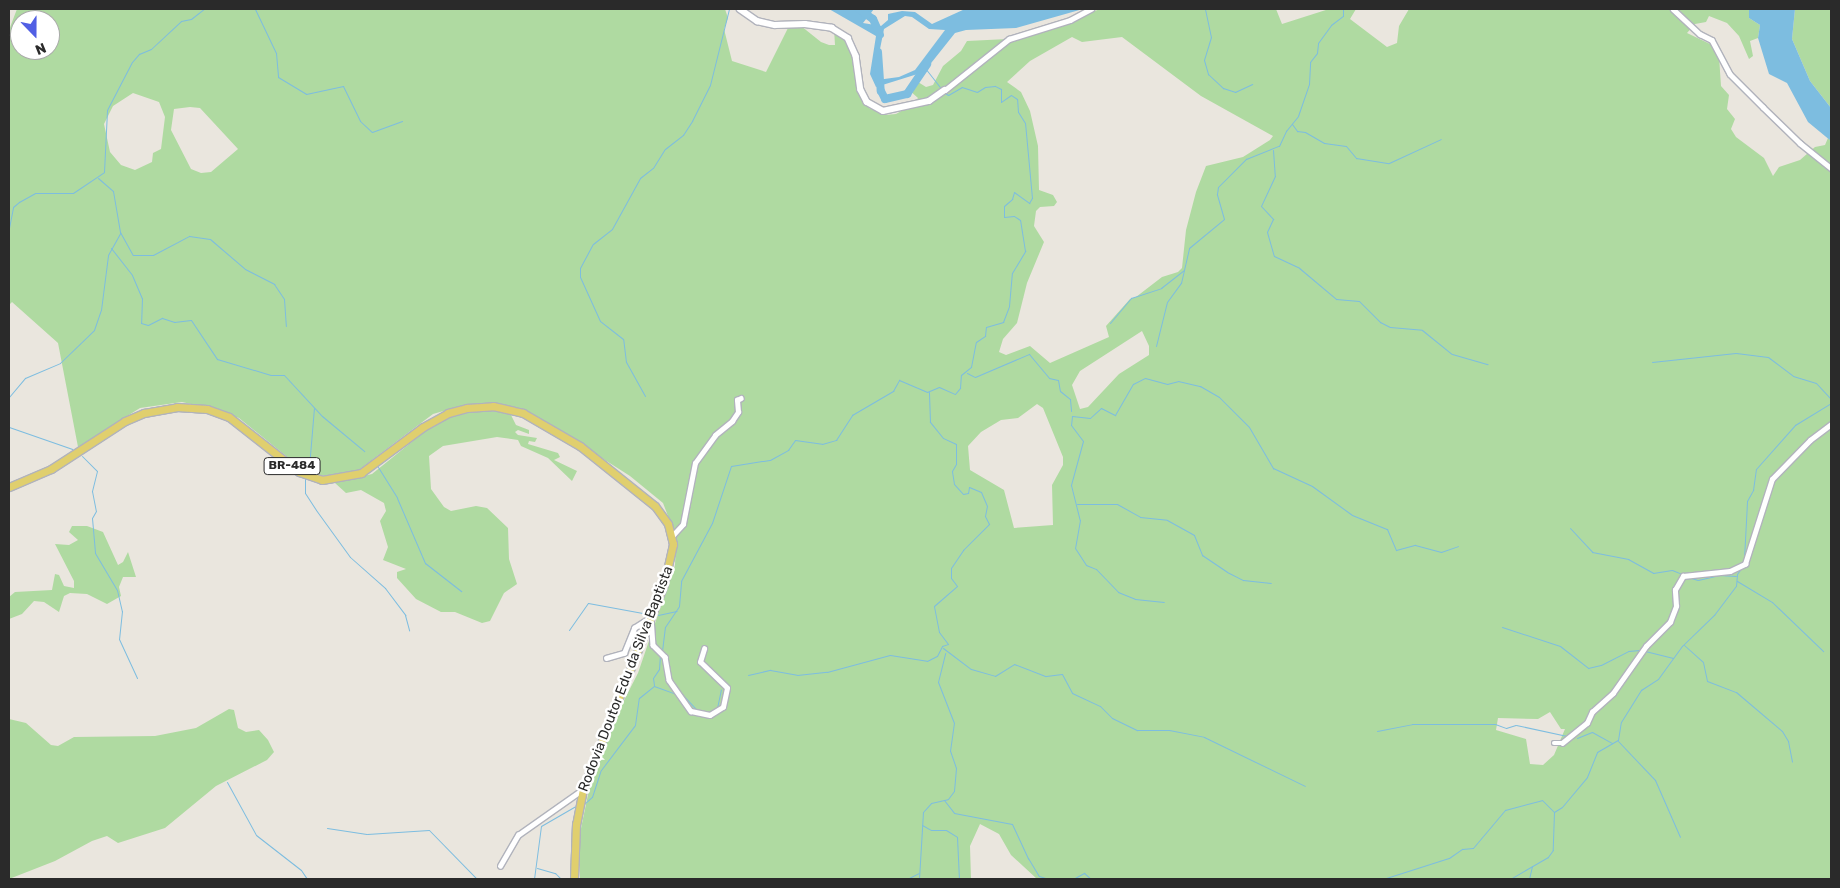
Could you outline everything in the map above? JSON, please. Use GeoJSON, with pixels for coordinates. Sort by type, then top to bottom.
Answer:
{"type":"FeatureCollection","features":[{"type":"Feature","properties":{"kind":"main road","name":"Rodovia Doutor Edu da Silva Baptista"},"geometry":{"type":"LineString","coordinates":[[9,488],[51,470],[125,421],[169,408],[207,409],[230,416],[299,472],[316,480],[328,480],[361,473],[423,426],[448,413],[467,408],[493,406],[539,419],[606,465],[663,514],[672,536],[670,566],[583,789],[576,824],[574,879]]}},
{"type":"Feature","properties":{"kind":"street"},"geometry":{"type":"LineString","coordinates":[[740,9],[757,21],[775,25],[805,24],[832,28],[848,38],[856,56],[861,90],[867,102],[883,111],[929,101],[944,92],[1009,39],[1070,20],[1091,9]]}},
{"type":"Feature","properties":{"kind":"street"},"geometry":{"type":"LineString","coordinates":[[1673,9],[1700,34],[1712,40],[1730,74],[1800,143],[1831,168]]}},
{"type":"Feature","properties":{"kind":"street"},"geometry":{"type":"LineString","coordinates":[[672,536],[683,524],[695,463],[716,435],[732,421],[738,412],[737,400],[741,398]]}},
{"type":"Feature","properties":{"kind":"street"},"geometry":{"type":"LineString","coordinates":[[1554,743],[1562,743],[1587,723],[1592,712],[1613,693],[1646,646],[1670,622],[1676,606],[1675,590],[1683,576],[1730,571],[1745,564],[1772,479],[1810,440],[1831,424]]}},
{"type":"Feature","properties":{"kind":"street"},"geometry":{"type":"LineString","coordinates":[[606,658],[624,653],[634,628],[651,617],[653,644],[666,657],[669,680],[691,711],[710,715],[723,707],[727,688],[700,662],[704,649]]}},
{"type":"Feature","properties":{"kind":"street"},"geometry":{"type":"LineString","coordinates":[[500,866],[518,835],[583,789]]}},
{"type":"Feature","properties":{"kind":"green space"},"geometry":{"type":"Polygon","coordinates":[[[17,9],[725,9],[728,18],[724,29],[732,61],[766,72],[788,28],[801,26],[821,42],[829,45],[835,45],[834,29],[842,33],[852,48],[863,101],[869,108],[885,115],[896,114],[912,105],[918,98],[909,90],[918,82],[926,87],[933,85],[943,66],[961,51],[967,41],[1026,38],[1100,9],[1276,9],[1282,24],[1329,9],[1356,9],[1350,19],[1387,47],[1397,43],[1399,26],[1409,9],[1749,9],[1749,18],[1760,25],[1758,38],[1750,41],[1753,56],[1749,59],[1739,36],[1727,23],[1709,16],[1706,22],[1695,24],[1687,33],[1710,44],[1719,56],[1721,86],[1729,95],[1727,109],[1735,119],[1731,129],[1736,137],[1764,158],[1773,176],[1779,167],[1800,160],[1815,147],[1825,145],[1828,138],[1831,141],[1831,879],[1037,879],[1011,855],[999,834],[980,824],[970,846],[971,879],[580,879],[580,833],[590,785],[612,724],[638,673],[675,565],[676,537],[663,503],[630,476],[536,416],[499,403],[461,406],[433,414],[356,472],[336,477],[311,474],[301,468],[239,418],[218,410],[182,402],[140,408],[78,447],[58,343],[12,302],[9,305],[10,27],[10,60],[60,60],[60,10],[17,9]],[[1072,37],[1030,61],[1007,82],[1021,92],[1030,111],[1038,146],[1039,190],[1053,195],[1057,202],[1054,206],[1040,207],[1036,211],[1034,226],[1044,242],[1027,283],[1017,323],[1003,339],[999,352],[1006,355],[1030,346],[1050,363],[1109,337],[1106,326],[1130,299],[1136,297],[1162,277],[1178,272],[1182,268],[1186,230],[1196,192],[1206,166],[1243,157],[1270,140],[1273,136],[1201,96],[1122,37],[1082,42],[1072,37]],[[133,93],[113,106],[104,124],[110,152],[121,165],[135,170],[152,162],[153,153],[161,149],[165,117],[159,102],[133,93]],[[200,108],[174,109],[171,130],[191,169],[201,173],[211,172],[238,149],[200,108]],[[1142,331],[1080,371],[1072,385],[1080,409],[1088,407],[1119,374],[1149,355],[1149,346],[1142,331]],[[1037,404],[1018,418],[1001,420],[981,432],[968,446],[970,470],[1004,490],[1014,528],[1053,525],[1052,485],[1063,465],[1063,457],[1043,408],[1037,404]],[[1550,712],[1538,719],[1498,718],[1496,730],[1526,739],[1530,764],[1543,765],[1554,755],[1565,729],[1561,729],[1550,712]]]}},
{"type":"Feature","properties":{"kind":"green space"},"geometry":{"type":"Polygon","coordinates":[[[1795,9],[1831,9],[1831,108],[1810,81],[1792,39],[1795,9]]]}},
{"type":"Feature","properties":{"kind":"green space"},"geometry":{"type":"Polygon","coordinates":[[[480,410],[510,413],[516,425],[529,430],[529,434],[518,430],[515,432],[518,435],[537,438],[535,442],[529,441],[528,444],[558,453],[560,457],[554,460],[577,471],[572,481],[548,458],[521,446],[518,440],[497,437],[443,446],[429,456],[431,489],[444,507],[451,511],[476,506],[487,508],[508,528],[509,559],[517,584],[504,593],[490,621],[482,623],[455,612],[441,612],[416,599],[397,578],[397,572],[406,569],[383,560],[388,547],[380,521],[386,511],[384,503],[361,490],[346,493],[335,483],[372,474],[439,420],[480,410]]]}},
{"type":"Feature","properties":{"kind":"green space"},"geometry":{"type":"Polygon","coordinates":[[[72,526],[87,526],[103,532],[118,565],[123,562],[128,552],[136,577],[123,577],[119,587],[121,596],[107,604],[87,594],[70,593],[64,596],[59,612],[44,602],[34,601],[22,614],[9,619],[9,597],[15,592],[52,590],[55,574],[59,575],[64,586],[74,588],[74,581],[55,544],[69,545],[78,540],[69,532],[72,526]]]}},
{"type":"Feature","properties":{"kind":"green space"},"geometry":{"type":"Polygon","coordinates":[[[229,709],[234,710],[238,728],[246,732],[259,730],[268,740],[274,752],[267,760],[216,786],[165,828],[118,843],[107,836],[92,841],[55,861],[9,879],[9,719],[26,723],[51,745],[58,746],[74,737],[155,736],[196,728],[229,709]]]}},
{"type":"Feature","properties":{"kind":"water"},"geometry":{"type":"Polygon","coordinates":[[[829,9],[874,9],[863,23],[881,26],[888,20],[888,14],[902,11],[915,12],[932,24],[965,9],[1083,9],[1016,28],[966,30],[955,33],[924,72],[876,87],[870,74],[876,36],[829,9]],[[905,16],[884,29],[876,69],[877,80],[899,77],[915,70],[945,30],[929,29],[912,17],[905,16]]]}},
{"type":"Feature","properties":{"kind":"water"},"geometry":{"type":"Polygon","coordinates":[[[1749,9],[1795,9],[1792,39],[1810,81],[1831,108],[1831,141],[1808,122],[1787,83],[1769,74],[1758,38],[1760,25],[1749,18],[1749,9]]]}},
{"type":"Feature","properties":{"kind":"waterway"},"geometry":{"type":"LineString","coordinates":[[9,228],[13,207],[19,202],[35,193],[73,193],[104,172],[107,110],[132,62],[139,54],[151,49],[181,21],[191,19],[204,9]]}},
{"type":"Feature","properties":{"kind":"waterway"},"geometry":{"type":"LineString","coordinates":[[255,9],[276,53],[278,77],[306,94],[343,86],[360,121],[372,132],[402,121]]}},
{"type":"Feature","properties":{"kind":"waterway"},"geometry":{"type":"LineString","coordinates":[[645,396],[626,362],[623,339],[600,321],[580,277],[580,268],[593,244],[612,229],[640,178],[653,168],[665,149],[683,135],[692,121],[710,85],[729,9]]}},
{"type":"Feature","properties":{"kind":"waterway"},"geometry":{"type":"LineString","coordinates":[[859,9],[873,19],[880,35]]}},
{"type":"Feature","properties":{"kind":"waterway"},"geometry":{"type":"LineString","coordinates":[[1205,9],[1211,37],[1204,60],[1208,74],[1223,88],[1235,92],[1252,84]]}},
{"type":"Feature","properties":{"kind":"waterway"},"geometry":{"type":"LineString","coordinates":[[1156,346],[1167,302],[1181,283],[1189,248],[1224,219],[1217,194],[1218,187],[1246,159],[1279,146],[1286,131],[1298,116],[1309,84],[1310,62],[1317,53],[1318,43],[1331,25],[1343,16],[1343,9]]}},
{"type":"Feature","properties":{"kind":"waterway"},"geometry":{"type":"LineString","coordinates":[[878,52],[881,91],[885,99],[907,94],[927,64]]}},
{"type":"Feature","properties":{"kind":"waterway"},"geometry":{"type":"LineString","coordinates":[[925,68],[942,90]]}},
{"type":"Feature","properties":{"kind":"waterway"},"geometry":{"type":"LineString","coordinates":[[662,651],[665,627],[679,606],[681,581],[712,523],[731,466],[770,460],[788,450],[795,440],[822,444],[836,440],[852,415],[893,391],[899,380],[927,392],[939,387],[955,394],[960,388],[961,375],[971,367],[976,342],[985,336],[986,327],[1003,322],[1009,306],[1012,273],[1025,251],[1020,220],[1014,216],[1004,217],[1004,206],[1012,199],[1014,192],[1029,203],[1032,198],[1025,123],[1018,112],[1017,99],[1011,95],[1001,102],[1001,89],[995,86],[985,87],[977,92],[962,87],[948,95],[945,93]]}},
{"type":"Feature","properties":{"kind":"waterway"},"geometry":{"type":"LineString","coordinates":[[1292,124],[1297,131],[1305,132],[1324,143],[1346,146],[1356,158],[1389,163],[1441,139]]}},
{"type":"Feature","properties":{"kind":"waterway"},"geometry":{"type":"LineString","coordinates":[[1273,150],[1275,176],[1261,206],[1273,219],[1267,232],[1274,256],[1298,267],[1336,299],[1359,301],[1380,322],[1390,327],[1422,330],[1452,354],[1488,364]]}},
{"type":"Feature","properties":{"kind":"waterway"},"geometry":{"type":"LineString","coordinates":[[98,178],[113,191],[120,232],[133,255],[153,255],[189,236],[210,239],[245,269],[274,284],[284,299],[286,326]]}},
{"type":"Feature","properties":{"kind":"waterway"},"geometry":{"type":"LineString","coordinates":[[9,397],[25,378],[60,363],[94,330],[101,310],[108,255],[120,233]]}},
{"type":"Feature","properties":{"kind":"waterway"},"geometry":{"type":"LineString","coordinates":[[111,248],[132,275],[142,298],[141,323],[148,325],[162,318],[174,322],[191,320],[217,359],[271,375],[284,375],[322,416],[364,451]]}},
{"type":"Feature","properties":{"kind":"waterway"},"geometry":{"type":"LineString","coordinates":[[1110,323],[1131,298],[1161,288],[1184,270]]}},
{"type":"Feature","properties":{"kind":"waterway"},"geometry":{"type":"LineString","coordinates":[[1652,362],[1736,353],[1768,357],[1793,376],[1816,383],[1831,399]]}},
{"type":"Feature","properties":{"kind":"waterway"},"geometry":{"type":"LineString","coordinates":[[967,373],[975,377],[1029,354],[1049,378],[1058,380],[1060,391],[1070,399],[1071,411]]}},
{"type":"Feature","properties":{"kind":"waterway"},"geometry":{"type":"LineString","coordinates":[[1072,416],[1090,418],[1101,408],[1115,415],[1133,384],[1145,378],[1167,384],[1178,381],[1200,386],[1219,397],[1249,427],[1273,468],[1312,486],[1352,515],[1387,529],[1396,550],[1415,545],[1441,552],[1458,546]]}},
{"type":"Feature","properties":{"kind":"waterway"},"geometry":{"type":"LineString","coordinates":[[748,675],[770,670],[797,675],[827,672],[890,655],[927,661],[937,656],[942,646],[948,644],[939,632],[934,606],[957,586],[951,578],[951,568],[963,550],[989,524],[985,516],[987,506],[981,492],[969,487],[968,493],[963,494],[954,484],[952,471],[956,464],[956,444],[943,438],[930,422],[929,392]]}},
{"type":"Feature","properties":{"kind":"waterway"},"geometry":{"type":"LineString","coordinates":[[1744,559],[1747,501],[1753,490],[1756,469],[1795,425],[1831,403]]}},
{"type":"Feature","properties":{"kind":"waterway"},"geometry":{"type":"LineString","coordinates":[[309,467],[314,408]]}},
{"type":"Feature","properties":{"kind":"waterway"},"geometry":{"type":"LineString","coordinates":[[1072,416],[1071,425],[1083,441],[1071,485],[1080,520],[1075,548],[1086,565],[1096,569],[1118,592],[1135,599],[1164,602]]}},
{"type":"Feature","properties":{"kind":"waterway"},"geometry":{"type":"LineString","coordinates":[[9,427],[72,449]]}},
{"type":"Feature","properties":{"kind":"waterway"},"geometry":{"type":"LineString","coordinates":[[82,456],[97,471],[92,491],[96,511],[92,518],[95,553],[117,590],[122,611],[119,639],[137,678]]}},
{"type":"Feature","properties":{"kind":"waterway"},"geometry":{"type":"LineString","coordinates":[[378,467],[397,498],[425,563],[461,591]]}},
{"type":"Feature","properties":{"kind":"waterway"},"geometry":{"type":"LineString","coordinates":[[305,479],[305,493],[316,510],[350,557],[385,588],[405,615],[409,630]]}},
{"type":"Feature","properties":{"kind":"waterway"},"geometry":{"type":"LineString","coordinates":[[1077,504],[1117,504],[1140,517],[1167,520],[1194,535],[1202,555],[1227,572],[1243,580],[1271,583]]}},
{"type":"Feature","properties":{"kind":"waterway"},"geometry":{"type":"LineString","coordinates":[[1570,528],[1592,552],[1628,559],[1653,573],[1672,570],[1682,574]]}},
{"type":"Feature","properties":{"kind":"waterway"},"geometry":{"type":"LineString","coordinates":[[1554,812],[1562,807],[1587,777],[1597,752],[1618,740],[1621,722],[1641,690],[1658,679],[1682,646],[1714,615],[1736,586],[1737,574],[1742,567]]}},
{"type":"Feature","properties":{"kind":"waterway"},"geometry":{"type":"LineString","coordinates":[[1688,577],[1698,580],[1719,575],[1736,576]]}},
{"type":"Feature","properties":{"kind":"waterway"},"geometry":{"type":"LineString","coordinates":[[1737,581],[1772,602],[1823,651]]}},
{"type":"Feature","properties":{"kind":"waterway"},"geometry":{"type":"LineString","coordinates":[[569,630],[588,603],[648,614]]}},
{"type":"Feature","properties":{"kind":"waterway"},"geometry":{"type":"LineString","coordinates":[[658,615],[677,611]]}},
{"type":"Feature","properties":{"kind":"waterway"},"geometry":{"type":"LineString","coordinates":[[1502,627],[1560,646],[1588,668],[1601,665],[1628,651],[1640,650]]}},
{"type":"Feature","properties":{"kind":"waterway"},"geometry":{"type":"LineString","coordinates":[[1684,645],[1703,662],[1707,681],[1736,692],[1782,731],[1788,741],[1792,762]]}},
{"type":"Feature","properties":{"kind":"waterway"},"geometry":{"type":"LineString","coordinates":[[943,648],[971,669],[995,676],[1014,664],[1046,676],[1062,674],[1072,693],[1100,706],[1112,718],[1137,730],[1169,730],[1204,737],[1305,786]]}},
{"type":"Feature","properties":{"kind":"waterway"},"geometry":{"type":"LineString","coordinates":[[1645,651],[1673,658]]}},
{"type":"Feature","properties":{"kind":"waterway"},"geometry":{"type":"LineString","coordinates":[[919,879],[923,812],[931,803],[948,799],[954,791],[956,768],[950,751],[954,723],[938,682],[945,653]]}},
{"type":"Feature","properties":{"kind":"waterway"},"geometry":{"type":"LineString","coordinates":[[654,685],[653,678],[659,669],[660,655]]}},
{"type":"Feature","properties":{"kind":"waterway"},"geometry":{"type":"LineString","coordinates":[[583,805],[592,797],[601,770],[635,725],[639,698],[654,686],[676,694]]}},
{"type":"Feature","properties":{"kind":"waterway"},"geometry":{"type":"LineString","coordinates":[[717,708],[721,689]]}},
{"type":"Feature","properties":{"kind":"waterway"},"geometry":{"type":"LineString","coordinates":[[682,694],[698,711]]}},
{"type":"Feature","properties":{"kind":"waterway"},"geometry":{"type":"LineString","coordinates":[[1377,731],[1412,724],[1495,724],[1506,728],[1516,725],[1567,736]]}},
{"type":"Feature","properties":{"kind":"waterway"},"geometry":{"type":"LineString","coordinates":[[1577,738],[1592,732],[1612,743]]}},
{"type":"Feature","properties":{"kind":"waterway"},"geometry":{"type":"LineString","coordinates":[[1618,741],[1655,780],[1680,837]]}},
{"type":"Feature","properties":{"kind":"waterway"},"geometry":{"type":"LineString","coordinates":[[227,782],[256,835],[301,870],[307,879]]}},
{"type":"Feature","properties":{"kind":"waterway"},"geometry":{"type":"LineString","coordinates":[[944,800],[954,813],[1012,824],[1039,876],[1048,879]]}},
{"type":"Feature","properties":{"kind":"waterway"},"geometry":{"type":"LineString","coordinates":[[1383,879],[1449,858],[1462,849],[1473,848],[1505,810],[1542,800],[1554,812],[1553,850],[1548,857],[1510,879]]}},
{"type":"Feature","properties":{"kind":"waterway"},"geometry":{"type":"LineString","coordinates":[[534,879],[541,826],[575,806]]}},
{"type":"Feature","properties":{"kind":"waterway"},"geometry":{"type":"LineString","coordinates":[[922,825],[931,830],[946,830],[957,837],[959,879]]}},
{"type":"Feature","properties":{"kind":"waterway"},"geometry":{"type":"LineString","coordinates":[[327,828],[367,834],[429,830],[477,879]]}},
{"type":"Feature","properties":{"kind":"waterway"},"geometry":{"type":"LineString","coordinates":[[1529,879],[1532,866]]}},
{"type":"Feature","properties":{"kind":"waterway"},"geometry":{"type":"LineString","coordinates":[[537,868],[555,873],[561,879]]}},
{"type":"Feature","properties":{"kind":"waterway"},"geometry":{"type":"LineString","coordinates":[[907,879],[919,873]]}},
{"type":"Feature","properties":{"kind":"waterway"},"geometry":{"type":"LineString","coordinates":[[1073,879],[1084,873],[1091,879]]}}]}
